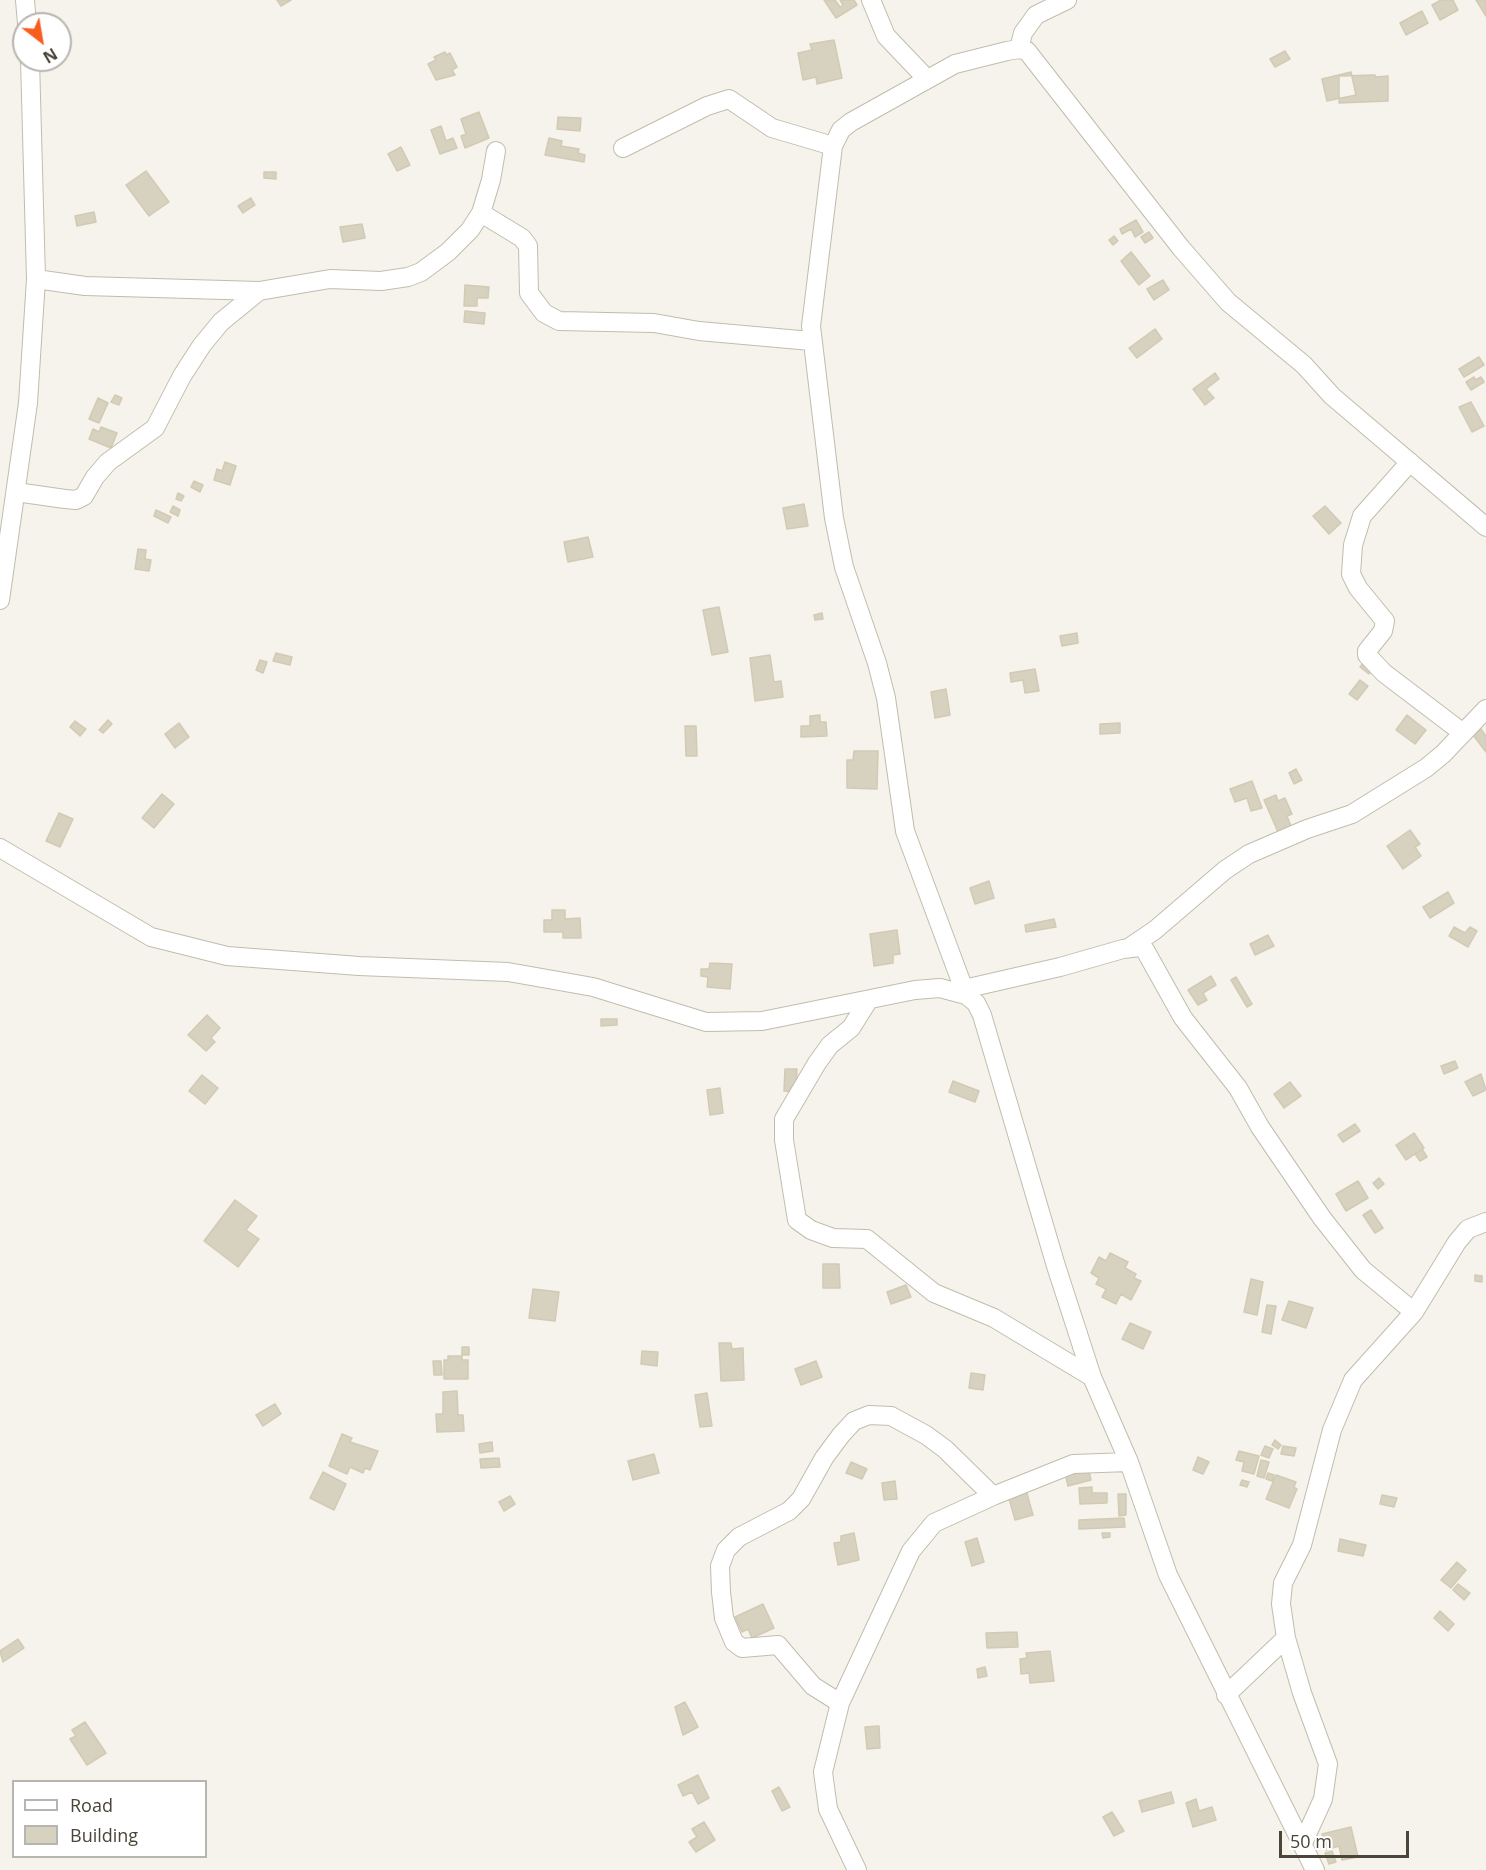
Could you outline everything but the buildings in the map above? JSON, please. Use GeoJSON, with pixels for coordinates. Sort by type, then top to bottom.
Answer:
{"type":"FeatureCollection","features":[{"type":"Feature","properties":{"kind":"street"},"geometry":{"type":"LineString","coordinates":[[870,0],[886,36],[926,78]]}},
{"type":"Feature","properties":{"kind":"street"},"geometry":{"type":"LineString","coordinates":[[1019,49],[1023,33],[1036,15],[1068,0]]}},
{"type":"Feature","properties":{"kind":"street"},"geometry":{"type":"LineString","coordinates":[[1315,1870],[1168,1575],[1129,1462],[1092,1377],[1056,1266],[982,1015],[976,1003],[965,992],[905,831],[886,698],[877,663],[838,548],[821,403],[811,341],[813,291],[827,206],[833,146],[841,130],[926,78],[973,59],[1019,49],[1034,58],[1181,248],[1228,302],[1304,365],[1324,388],[1486,527]]}},
{"type":"Feature","properties":{"kind":"street"},"geometry":{"type":"LineString","coordinates":[[0,600],[28,403],[36,279],[30,72]]}},
{"type":"Feature","properties":{"kind":"street"},"geometry":{"type":"LineString","coordinates":[[623,148],[707,106],[729,99],[772,128],[833,146]]}},
{"type":"Feature","properties":{"kind":"street"},"geometry":{"type":"LineString","coordinates":[[36,279],[86,286],[259,291],[330,279],[381,281],[408,277],[421,272],[460,242],[481,213],[491,180],[496,150]]}},
{"type":"Feature","properties":{"kind":"street"},"geometry":{"type":"LineString","coordinates":[[481,213],[522,238],[528,246],[529,292],[544,313],[559,321],[654,323],[699,331],[811,341]]}},
{"type":"Feature","properties":{"kind":"street"},"geometry":{"type":"LineString","coordinates":[[16,492],[76,500],[84,496],[94,477],[108,462],[155,428],[182,376],[202,345],[221,322],[259,291]]}},
{"type":"Feature","properties":{"kind":"street"},"geometry":{"type":"LineString","coordinates":[[1410,462],[1362,516],[1353,545],[1351,574],[1385,621],[1383,631],[1367,651],[1367,655],[1384,673],[1463,733]]}},
{"type":"Feature","properties":{"kind":"street"},"geometry":{"type":"LineString","coordinates":[[1130,947],[1163,924],[1226,870],[1249,854],[1307,829],[1352,814],[1426,768],[1486,709]]}},
{"type":"Feature","properties":{"kind":"street"},"geometry":{"type":"LineString","coordinates":[[0,848],[151,937],[228,956],[359,966],[508,972],[593,987],[706,1022],[762,1021],[915,990],[940,988],[965,992],[1130,947],[1140,947],[1149,956],[1183,1018],[1239,1088],[1293,1178],[1347,1251],[1374,1281],[1414,1312]]}},
{"type":"Feature","properties":{"kind":"street"},"geometry":{"type":"LineString","coordinates":[[868,1001],[851,1029],[830,1046],[817,1063],[784,1119],[784,1140],[797,1220],[811,1230],[833,1238],[867,1239],[934,1293],[1006,1325],[1092,1377]]}},
{"type":"Feature","properties":{"kind":"street"},"geometry":{"type":"LineString","coordinates":[[1303,1843],[1323,1799],[1329,1770],[1286,1638],[1281,1592],[1302,1545],[1332,1430],[1353,1380],[1414,1312],[1457,1242],[1468,1229],[1486,1222]]}},
{"type":"Feature","properties":{"kind":"street"},"geometry":{"type":"LineString","coordinates":[[840,1703],[813,1686],[778,1645],[742,1648],[734,1642],[724,1618],[721,1592],[720,1566],[726,1550],[739,1537],[789,1510],[801,1499],[824,1458],[841,1435],[854,1421],[869,1415],[891,1416],[926,1435],[954,1456],[993,1496]]}},
{"type":"Feature","properties":{"kind":"street"},"geometry":{"type":"LineString","coordinates":[[857,1870],[828,1809],[823,1772],[840,1703],[911,1551],[934,1523],[993,1496],[1073,1464],[1129,1462]]}},
{"type":"Feature","properties":{"kind":"street"},"geometry":{"type":"LineString","coordinates":[[1226,1695],[1286,1638]]}}]}
